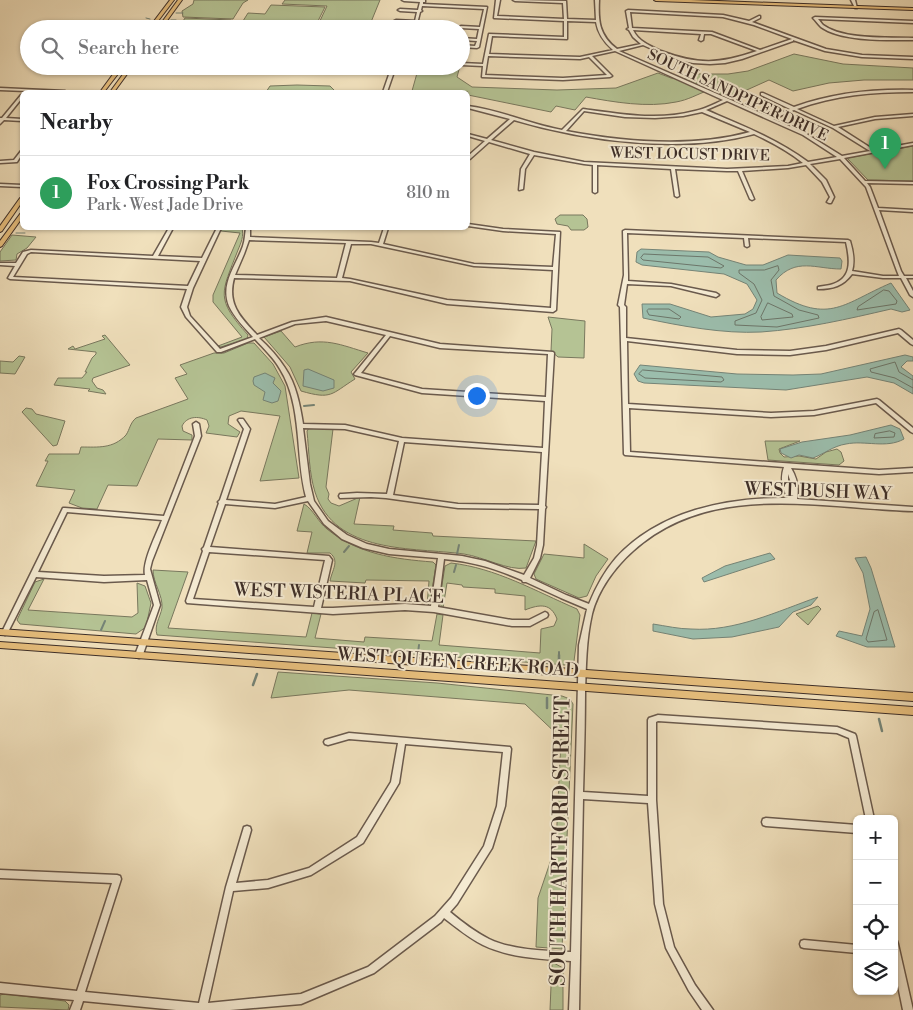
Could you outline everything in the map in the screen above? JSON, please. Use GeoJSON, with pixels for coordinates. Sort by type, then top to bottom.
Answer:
{"type":"FeatureCollection","features":[{"type":"Feature","properties":{"kind":"main road"},"geometry":{"type":"LineString","coordinates":[[157,20],[172,0]]}},
{"type":"Feature","properties":{"kind":"main road"},"geometry":{"type":"LineString","coordinates":[[166,20],[180,0]]}},
{"type":"Feature","properties":{"kind":"main road"},"geometry":{"type":"LineString","coordinates":[[656,0],[854,4]]}},
{"type":"Feature","properties":{"kind":"main road"},"geometry":{"type":"LineString","coordinates":[[747,0],[913,7]]}},
{"type":"Feature","properties":{"kind":"main road"},"geometry":{"type":"LineString","coordinates":[[104,90],[115,75]]}},
{"type":"Feature","properties":{"kind":"main road"},"geometry":{"type":"LineString","coordinates":[[113,90],[124,75]]}},
{"type":"Feature","properties":{"kind":"main road"},"geometry":{"type":"LineString","coordinates":[[0,230],[20,203]]}},
{"type":"Feature","properties":{"kind":"main road"},"geometry":{"type":"LineString","coordinates":[[0,245],[20,218]]}},
{"type":"Feature","properties":{"kind":"main road","name":"WEST QUEEN CREEK ROAD"},"geometry":{"type":"LineString","coordinates":[[3,632],[913,697]]}},
{"type":"Feature","properties":{"kind":"main road","name":"WEST QUEEN CREEK ROAD"},"geometry":{"type":"LineString","coordinates":[[0,645],[913,712]]}},
{"type":"Feature","properties":{"kind":"street"},"geometry":{"type":"LineString","coordinates":[[404,0],[423,1],[441,6],[486,8],[477,47],[470,48]]}},
{"type":"Feature","properties":{"kind":"street"},"geometry":{"type":"LineString","coordinates":[[498,0],[494,17],[596,21],[597,0]]}},
{"type":"Feature","properties":{"kind":"street"},"geometry":{"type":"LineString","coordinates":[[515,0],[565,2],[566,38],[490,35],[483,76],[563,79],[610,76],[591,56]]}},
{"type":"Feature","properties":{"kind":"street"},"geometry":{"type":"LineString","coordinates":[[417,20],[423,1]]}},
{"type":"Feature","properties":{"kind":"street"},"geometry":{"type":"LineString","coordinates":[[438,11],[444,1]]}},
{"type":"Feature","properties":{"kind":"street"},"geometry":{"type":"LineString","coordinates":[[467,12],[473,2]]}},
{"type":"Feature","properties":{"kind":"street"},"geometry":{"type":"LineString","coordinates":[[400,10],[420,11]]}},
{"type":"Feature","properties":{"kind":"street"},"geometry":{"type":"LineString","coordinates":[[792,40],[728,62],[704,64],[674,58],[644,44],[629,29],[628,11],[703,14],[750,22],[792,40],[837,53],[913,58]]}},
{"type":"Feature","properties":{"kind":"street"},"geometry":{"type":"LineString","coordinates":[[750,22],[759,17]]}},
{"type":"Feature","properties":{"kind":"street"},"geometry":{"type":"LineString","coordinates":[[913,22],[815,18],[828,29],[849,35],[913,39]]}},
{"type":"Feature","properties":{"kind":"street","name":"SOUTH SANDPIPER DRIVE"},"geometry":{"type":"LineString","coordinates":[[596,21],[601,37],[617,51],[770,119],[812,139],[841,157],[864,182],[877,210],[901,277],[913,295]]}},
{"type":"Feature","properties":{"kind":"street"},"geometry":{"type":"LineString","coordinates":[[470,27],[481,28]]}},
{"type":"Feature","properties":{"kind":"street"},"geometry":{"type":"LineString","coordinates":[[629,29],[703,32],[720,35],[759,51]]}},
{"type":"Feature","properties":{"kind":"street"},"geometry":{"type":"LineString","coordinates":[[701,40],[703,32]]}},
{"type":"Feature","properties":{"kind":"street"},"geometry":{"type":"LineString","coordinates":[[470,40],[479,40]]}},
{"type":"Feature","properties":{"kind":"street"},"geometry":{"type":"LineString","coordinates":[[487,55],[563,58],[591,56],[644,44]]}},
{"type":"Feature","properties":{"kind":"street"},"geometry":{"type":"LineString","coordinates":[[470,64],[485,65]]}},
{"type":"Feature","properties":{"kind":"street"},"geometry":{"type":"LineString","coordinates":[[386,90],[391,75]]}},
{"type":"Feature","properties":{"kind":"street"},"geometry":{"type":"LineString","coordinates":[[0,89],[20,90]]}},
{"type":"Feature","properties":{"kind":"street"},"geometry":{"type":"LineString","coordinates":[[770,119],[791,108],[813,100],[851,92],[913,91]]}},
{"type":"Feature","properties":{"kind":"street"},"geometry":{"type":"LineString","coordinates":[[762,94],[834,127],[873,151]]}},
{"type":"Feature","properties":{"kind":"street"},"geometry":{"type":"LineString","coordinates":[[1,120],[20,98]]}},
{"type":"Feature","properties":{"kind":"street"},"geometry":{"type":"LineString","coordinates":[[563,131],[583,110],[659,116],[685,114],[702,110],[726,100]]}},
{"type":"Feature","properties":{"kind":"street"},"geometry":{"type":"LineString","coordinates":[[470,107],[599,138],[700,142],[730,139],[752,133]]}},
{"type":"Feature","properties":{"kind":"street"},"geometry":{"type":"LineString","coordinates":[[702,110],[780,145],[819,176],[830,191],[832,197],[829,202]]}},
{"type":"Feature","properties":{"kind":"street"},"geometry":{"type":"LineString","coordinates":[[834,127],[874,118],[913,115]]}},
{"type":"Feature","properties":{"kind":"street"},"geometry":{"type":"LineString","coordinates":[[470,156],[486,139],[514,118]]}},
{"type":"Feature","properties":{"kind":"street"},"geometry":{"type":"LineString","coordinates":[[1,120],[20,120]]}},
{"type":"Feature","properties":{"kind":"street","name":"WEST LOCUST DRIVE"},"geometry":{"type":"LineString","coordinates":[[470,135],[533,153],[595,164],[740,170],[806,164],[913,144]]}},
{"type":"Feature","properties":{"kind":"street"},"geometry":{"type":"LineString","coordinates":[[521,189],[523,169],[533,153]]}},
{"type":"Feature","properties":{"kind":"street"},"geometry":{"type":"LineString","coordinates":[[0,162],[14,161],[20,154]]}},
{"type":"Feature","properties":{"kind":"street"},"geometry":{"type":"LineString","coordinates":[[594,192],[595,164]]}},
{"type":"Feature","properties":{"kind":"street"},"geometry":{"type":"LineString","coordinates":[[674,168],[677,196]]}},
{"type":"Feature","properties":{"kind":"street"},"geometry":{"type":"LineString","coordinates":[[740,170],[752,199]]}},
{"type":"Feature","properties":{"kind":"street"},"geometry":{"type":"LineString","coordinates":[[864,182],[913,183]]}},
{"type":"Feature","properties":{"kind":"street"},"geometry":{"type":"LineString","coordinates":[[0,185],[20,186]]}},
{"type":"Feature","properties":{"kind":"street"},"geometry":{"type":"LineString","coordinates":[[877,210],[913,211]]}},
{"type":"Feature","properties":{"kind":"street"},"geometry":{"type":"LineString","coordinates":[[233,276],[339,279],[369,283],[453,303],[553,310],[558,233],[503,230],[470,225]]}},
{"type":"Feature","properties":{"kind":"street"},"geometry":{"type":"LineString","coordinates":[[155,257],[170,230]]}},
{"type":"Feature","properties":{"kind":"street"},"geometry":{"type":"LineString","coordinates":[[218,230],[184,303],[186,312],[219,351],[294,323],[317,319],[334,320],[440,346],[552,354],[539,550],[524,580]]}},
{"type":"Feature","properties":{"kind":"street"},"geometry":{"type":"LineString","coordinates":[[248,230],[247,238],[228,296],[232,308],[285,371],[292,386],[310,498],[329,524],[360,544],[394,553],[483,563],[563,598],[590,607]]}},
{"type":"Feature","properties":{"kind":"street"},"geometry":{"type":"LineString","coordinates":[[380,244],[385,230]]}},
{"type":"Feature","properties":{"kind":"street"},"geometry":{"type":"LineString","coordinates":[[820,288],[836,285],[851,270],[852,258],[848,241],[625,232],[624,297],[627,302],[624,307],[624,339],[627,454],[879,472],[913,470]]}},
{"type":"Feature","properties":{"kind":"street"},"geometry":{"type":"LineString","coordinates":[[746,236],[747,246]]}},
{"type":"Feature","properties":{"kind":"street"},"geometry":{"type":"LineString","coordinates":[[247,238],[380,244],[474,264],[556,270]]}},
{"type":"Feature","properties":{"kind":"street"},"geometry":{"type":"LineString","coordinates":[[339,279],[349,242]]}},
{"type":"Feature","properties":{"kind":"street"},"geometry":{"type":"LineString","coordinates":[[190,288],[10,278],[25,253],[31,251],[203,260]]}},
{"type":"Feature","properties":{"kind":"street"},"geometry":{"type":"LineString","coordinates":[[0,264],[18,264]]}},
{"type":"Feature","properties":{"kind":"street"},"geometry":{"type":"LineString","coordinates":[[851,270],[913,277]]}},
{"type":"Feature","properties":{"kind":"street"},"geometry":{"type":"LineString","coordinates":[[625,282],[671,285],[716,295]]}},
{"type":"Feature","properties":{"kind":"street"},"geometry":{"type":"LineString","coordinates":[[624,339],[737,352],[790,353],[826,348],[899,331],[913,343]]}},
{"type":"Feature","properties":{"kind":"street"},"geometry":{"type":"LineString","coordinates":[[389,334],[357,374],[422,391],[549,399]]}},
{"type":"Feature","properties":{"kind":"street"},"geometry":{"type":"LineString","coordinates":[[625,406],[771,415],[814,413],[877,401],[913,431]]}},
{"type":"Feature","properties":{"kind":"street"},"geometry":{"type":"LineString","coordinates":[[241,420],[247,429],[205,550],[327,558],[329,560],[317,610]]}},
{"type":"Feature","properties":{"kind":"street"},"geometry":{"type":"LineString","coordinates":[[139,655],[157,606],[149,578],[149,561],[198,436],[196,424]]}},
{"type":"Feature","properties":{"kind":"street"},"geometry":{"type":"LineString","coordinates":[[299,426],[345,427],[402,440],[546,450]]}},
{"type":"Feature","properties":{"kind":"street"},"geometry":{"type":"LineString","coordinates":[[390,495],[402,440]]}},
{"type":"Feature","properties":{"kind":"street"},"geometry":{"type":"LineString","coordinates":[[787,466],[784,474],[786,492],[792,502]]}},
{"type":"Feature","properties":{"kind":"street"},"geometry":{"type":"LineString","coordinates":[[342,496],[359,494],[390,495],[463,506],[543,507]]}},
{"type":"Feature","properties":{"kind":"street"},"geometry":{"type":"LineString","coordinates":[[221,502],[275,506],[310,498]]}},
{"type":"Feature","properties":{"kind":"street","name":"WEST BUSH WAY"},"geometry":{"type":"LineString","coordinates":[[582,672],[584,635],[590,607],[602,581],[620,558],[637,542],[664,525],[697,512],[729,504],[792,502],[913,509]]}},
{"type":"Feature","properties":{"kind":"street"},"geometry":{"type":"LineString","coordinates":[[3,632],[35,574],[65,510],[165,518]]}},
{"type":"Feature","properties":{"kind":"street","name":"WEST WISTERIA PLACE"},"geometry":{"type":"LineString","coordinates":[[205,550],[189,601],[347,611],[405,607],[434,609],[512,622],[530,623],[545,616]]}},
{"type":"Feature","properties":{"kind":"street"},"geometry":{"type":"LineString","coordinates":[[434,609],[441,557]]}},
{"type":"Feature","properties":{"kind":"street"},"geometry":{"type":"LineString","coordinates":[[35,574],[104,579],[149,578]]}},
{"type":"Feature","properties":{"kind":"street","name":"SOUTH HARTFORD STREET"},"geometry":{"type":"LineString","coordinates":[[574,1010],[582,672]]}},
{"type":"Feature","properties":{"kind":"street"},"geometry":{"type":"LineString","coordinates":[[708,1010],[692,988],[670,948],[659,904],[652,800],[652,720],[658,718],[837,730],[852,736],[869,815]]}},
{"type":"Feature","properties":{"kind":"street"},"geometry":{"type":"LineString","coordinates":[[0,988],[202,1008],[301,999],[372,970],[397,952],[444,913],[454,901],[488,848],[502,806],[507,749],[402,742],[349,736],[328,742]]}},
{"type":"Feature","properties":{"kind":"street"},"geometry":{"type":"LineString","coordinates":[[230,887],[268,884],[311,871],[360,840],[395,783],[402,742]]}},
{"type":"Feature","properties":{"kind":"street"},"geometry":{"type":"LineString","coordinates":[[580,795],[652,800]]}},
{"type":"Feature","properties":{"kind":"street"},"geometry":{"type":"LineString","coordinates":[[766,822],[853,830]]}},
{"type":"Feature","properties":{"kind":"street"},"geometry":{"type":"LineString","coordinates":[[202,1008],[230,887],[248,830]]}},
{"type":"Feature","properties":{"kind":"street"},"geometry":{"type":"LineString","coordinates":[[0,874],[117,879],[75,1010]]}},
{"type":"Feature","properties":{"kind":"street"},"geometry":{"type":"LineString","coordinates":[[444,913],[492,944],[522,953],[575,957]]}},
{"type":"Feature","properties":{"kind":"street"},"geometry":{"type":"LineString","coordinates":[[804,944],[853,949]]}},
{"type":"Feature","properties":{"kind":"street"},"geometry":{"type":"LineString","coordinates":[[898,964],[908,1010]]}},
{"type":"Feature","properties":{"kind":"shaded area"},"geometry":{"type":"Polygon","coordinates":[[[194,0],[248,0],[243,3],[233,19],[183,17],[182,11],[193,4],[194,0]]]}},
{"type":"Feature","properties":{"kind":"shaded area"},"geometry":{"type":"Polygon","coordinates":[[[285,0],[380,0],[372,20],[320,20],[327,6],[282,4],[285,0]]]}},
{"type":"Feature","properties":{"kind":"shaded area"},"geometry":{"type":"Polygon","coordinates":[[[271,5],[325,7],[318,20],[244,20],[248,13],[265,14],[271,5]]]}},
{"type":"Feature","properties":{"kind":"shaded area"},"geometry":{"type":"Polygon","coordinates":[[[185,18],[231,20],[184,20],[185,18]]]}},
{"type":"Feature","properties":{"kind":"shaded area"},"geometry":{"type":"Polygon","coordinates":[[[794,54],[843,64],[913,68],[913,80],[864,80],[829,83],[793,91],[769,80],[729,98],[709,90],[680,101],[665,104],[619,102],[586,97],[575,110],[556,106],[551,112],[470,95],[470,90],[412,90],[416,75],[458,75],[457,77],[472,87],[557,90],[616,88],[658,73],[671,78],[684,79],[699,74],[728,74],[748,71],[794,54]]]}},
{"type":"Feature","properties":{"kind":"shaded area"},"geometry":{"type":"Polygon","coordinates":[[[270,86],[330,86],[334,90],[267,90],[270,86]]]}},
{"type":"Feature","properties":{"kind":"shaded area"},"geometry":{"type":"Polygon","coordinates":[[[913,146],[913,181],[868,180],[847,158],[913,146]]]}},
{"type":"Feature","properties":{"kind":"shaded area"},"geometry":{"type":"Polygon","coordinates":[[[560,215],[583,215],[587,219],[588,227],[584,230],[571,230],[568,226],[557,224],[555,219],[560,215]]]}},
{"type":"Feature","properties":{"kind":"shaded area"},"geometry":{"type":"Polygon","coordinates":[[[242,230],[242,239],[225,286],[224,295],[230,312],[248,335],[247,339],[221,347],[218,346],[242,337],[213,302],[213,295],[240,233],[221,231],[242,230]]]}},
{"type":"Feature","properties":{"kind":"shaded area"},"geometry":{"type":"Polygon","coordinates":[[[12,235],[36,237],[27,248],[17,254],[16,260],[0,261],[0,252],[12,235]]]}},
{"type":"Feature","properties":{"kind":"shaded area"},"geometry":{"type":"Polygon","coordinates":[[[548,317],[585,321],[584,358],[558,357],[551,351],[552,329],[548,317]]]}},
{"type":"Feature","properties":{"kind":"shaded area"},"geometry":{"type":"Polygon","coordinates":[[[281,331],[295,347],[314,342],[323,342],[368,353],[351,372],[355,379],[331,394],[311,394],[301,391],[290,367],[264,337],[281,331]]]}},
{"type":"Feature","properties":{"kind":"shaded area"},"geometry":{"type":"Polygon","coordinates":[[[105,335],[130,365],[93,378],[92,381],[97,388],[103,390],[106,394],[88,391],[90,389],[54,385],[58,378],[82,378],[96,354],[96,352],[68,349],[73,346],[75,349],[105,339],[102,336],[105,335]]]}},
{"type":"Feature","properties":{"kind":"shaded area"},"geometry":{"type":"Polygon","coordinates":[[[248,343],[254,343],[273,364],[285,386],[299,478],[260,481],[280,416],[241,411],[229,416],[228,424],[240,432],[237,437],[206,433],[209,426],[207,420],[196,418],[187,420],[182,426],[183,431],[192,435],[192,440],[158,439],[137,486],[108,485],[97,509],[82,508],[69,503],[75,490],[36,486],[48,461],[45,461],[49,454],[79,454],[81,447],[111,445],[126,435],[136,418],[188,399],[175,378],[187,374],[180,365],[214,353],[224,353],[248,343]]]}},
{"type":"Feature","properties":{"kind":"shaded area"},"geometry":{"type":"Polygon","coordinates":[[[19,356],[25,357],[15,374],[0,373],[0,361],[13,362],[19,356]]]}},
{"type":"Feature","properties":{"kind":"shaded area"},"geometry":{"type":"Polygon","coordinates":[[[26,408],[32,409],[36,414],[65,421],[57,445],[53,446],[22,412],[26,408]]]}},
{"type":"Feature","properties":{"kind":"shaded area"},"geometry":{"type":"Polygon","coordinates":[[[309,428],[333,429],[326,487],[329,494],[328,499],[331,503],[339,506],[360,497],[354,524],[394,526],[393,530],[432,533],[433,536],[536,541],[526,568],[512,568],[464,554],[378,544],[357,537],[340,527],[325,512],[315,492],[309,462],[307,431],[309,428]]]}},
{"type":"Feature","properties":{"kind":"shaded area"},"geometry":{"type":"Polygon","coordinates":[[[765,441],[800,441],[779,449],[784,457],[799,456],[816,459],[826,452],[837,449],[841,452],[844,461],[839,465],[768,460],[765,441]]]}},
{"type":"Feature","properties":{"kind":"shaded area"},"geometry":{"type":"Polygon","coordinates":[[[304,504],[327,529],[364,550],[390,557],[433,562],[436,565],[430,603],[427,606],[429,581],[366,580],[365,583],[330,581],[335,562],[333,556],[330,553],[307,553],[312,532],[297,531],[304,504]]]}},
{"type":"Feature","properties":{"kind":"shaded area"},"geometry":{"type":"Polygon","coordinates":[[[584,544],[608,559],[596,576],[587,596],[579,598],[536,579],[534,574],[544,554],[584,558],[584,544]]]}},
{"type":"Feature","properties":{"kind":"shaded area"},"geometry":{"type":"Polygon","coordinates":[[[451,563],[500,575],[577,609],[580,615],[574,661],[565,665],[157,635],[156,631],[162,603],[153,570],[188,572],[168,628],[306,637],[312,613],[321,614],[315,638],[364,642],[365,637],[432,641],[437,614],[443,615],[439,645],[540,653],[541,629],[554,626],[557,619],[552,610],[540,606],[525,610],[525,596],[495,593],[495,589],[463,587],[462,585],[447,583],[443,608],[439,603],[445,566],[451,563]]]}},
{"type":"Feature","properties":{"kind":"shaded area"},"geometry":{"type":"Polygon","coordinates":[[[44,579],[28,610],[132,617],[138,613],[137,583],[145,586],[151,603],[146,627],[136,634],[20,624],[17,620],[35,582],[44,579]]]}},
{"type":"Feature","properties":{"kind":"shaded area"},"geometry":{"type":"Polygon","coordinates":[[[818,606],[821,609],[808,625],[796,614],[818,606]]]}},
{"type":"Feature","properties":{"kind":"shaded area"},"geometry":{"type":"Polygon","coordinates":[[[278,672],[437,683],[562,696],[570,699],[573,704],[562,949],[536,947],[538,898],[556,845],[561,738],[525,704],[349,690],[271,698],[278,672]]]}},
{"type":"Feature","properties":{"kind":"shaded area"},"geometry":{"type":"Polygon","coordinates":[[[552,962],[563,968],[563,1010],[550,1010],[552,962]]]}},
{"type":"Feature","properties":{"kind":"shaded area"},"geometry":{"type":"Polygon","coordinates":[[[0,995],[65,1001],[69,1005],[68,1010],[0,1007],[0,995]]]}},
{"type":"Feature","properties":{"kind":"water"},"geometry":{"type":"Polygon","coordinates":[[[641,249],[709,252],[718,257],[746,265],[763,265],[788,255],[840,258],[842,261],[841,269],[799,266],[791,269],[776,280],[777,293],[795,303],[811,308],[836,308],[891,283],[910,310],[902,312],[891,309],[810,326],[761,332],[717,331],[643,318],[642,304],[670,304],[711,317],[745,314],[753,309],[757,300],[747,284],[724,274],[642,265],[636,262],[637,252],[641,249]]]}},
{"type":"Feature","properties":{"kind":"water"},"geometry":{"type":"Polygon","coordinates":[[[905,355],[913,357],[913,361],[907,361],[901,367],[913,376],[913,394],[894,383],[867,377],[786,390],[644,383],[638,381],[634,374],[640,365],[737,374],[821,374],[905,355]]]}},
{"type":"Feature","properties":{"kind":"water"},"geometry":{"type":"Polygon","coordinates":[[[308,369],[334,380],[334,388],[323,391],[303,386],[304,370],[308,369]]]}},
{"type":"Feature","properties":{"kind":"water"},"geometry":{"type":"Polygon","coordinates":[[[265,373],[275,378],[273,383],[281,391],[278,401],[272,403],[263,400],[265,392],[254,385],[254,377],[265,373]]]}},
{"type":"Feature","properties":{"kind":"water"},"geometry":{"type":"Polygon","coordinates":[[[891,425],[900,429],[904,439],[883,444],[846,444],[837,446],[813,458],[799,455],[791,458],[781,453],[780,449],[802,442],[850,435],[891,425]]]}},
{"type":"Feature","properties":{"kind":"water"},"geometry":{"type":"Polygon","coordinates":[[[770,553],[775,559],[704,582],[702,578],[725,566],[770,553]]]}},
{"type":"Feature","properties":{"kind":"water"},"geometry":{"type":"Polygon","coordinates":[[[866,557],[895,647],[867,647],[836,636],[839,631],[862,636],[870,609],[863,573],[855,558],[866,557]]]}},
{"type":"Feature","properties":{"kind":"water"},"geometry":{"type":"Polygon","coordinates":[[[818,597],[811,605],[793,612],[779,627],[732,637],[693,639],[653,631],[653,624],[686,629],[707,629],[740,624],[818,597]]]}},
{"type":"Feature","properties":{"kind":"waterway"},"geometry":{"type":"LineString","coordinates":[[176,13],[183,13]]}},
{"type":"Feature","properties":{"kind":"waterway"},"geometry":{"type":"LineString","coordinates":[[146,18],[150,19]]}},
{"type":"Feature","properties":{"kind":"waterway"},"geometry":{"type":"LineString","coordinates":[[171,20],[176,20]]}},
{"type":"Feature","properties":{"kind":"waterway"},"geometry":{"type":"LineString","coordinates":[[697,83],[705,83]]}},
{"type":"Feature","properties":{"kind":"waterway"},"geometry":{"type":"LineString","coordinates":[[16,233],[25,233]]}},
{"type":"Feature","properties":{"kind":"waterway"},"geometry":{"type":"LineString","coordinates":[[304,406],[314,405]]}},
{"type":"Feature","properties":{"kind":"waterway"},"geometry":{"type":"LineString","coordinates":[[457,554],[459,545]]}},
{"type":"Feature","properties":{"kind":"waterway"},"geometry":{"type":"LineString","coordinates":[[344,552],[349,546]]}},
{"type":"Feature","properties":{"kind":"waterway"},"geometry":{"type":"LineString","coordinates":[[454,572],[456,565]]}},
{"type":"Feature","properties":{"kind":"waterway"},"geometry":{"type":"LineString","coordinates":[[101,630],[105,621]]}},
{"type":"Feature","properties":{"kind":"waterway"},"geometry":{"type":"LineString","coordinates":[[418,653],[419,645]]}},
{"type":"Feature","properties":{"kind":"waterway"},"geometry":{"type":"LineString","coordinates":[[559,652],[559,662]]}},
{"type":"Feature","properties":{"kind":"waterway"},"geometry":{"type":"LineString","coordinates":[[253,685],[257,674]]}},
{"type":"Feature","properties":{"kind":"waterway"},"geometry":{"type":"LineString","coordinates":[[547,698],[547,708]]}},
{"type":"Feature","properties":{"kind":"waterway"},"geometry":{"type":"LineString","coordinates":[[879,719],[882,731]]}},
{"type":"Feature","properties":{"kind":"place","name":"Fox Crossing Park"},"geometry":{"type":"Point","coordinates":[885,169]}}]}
